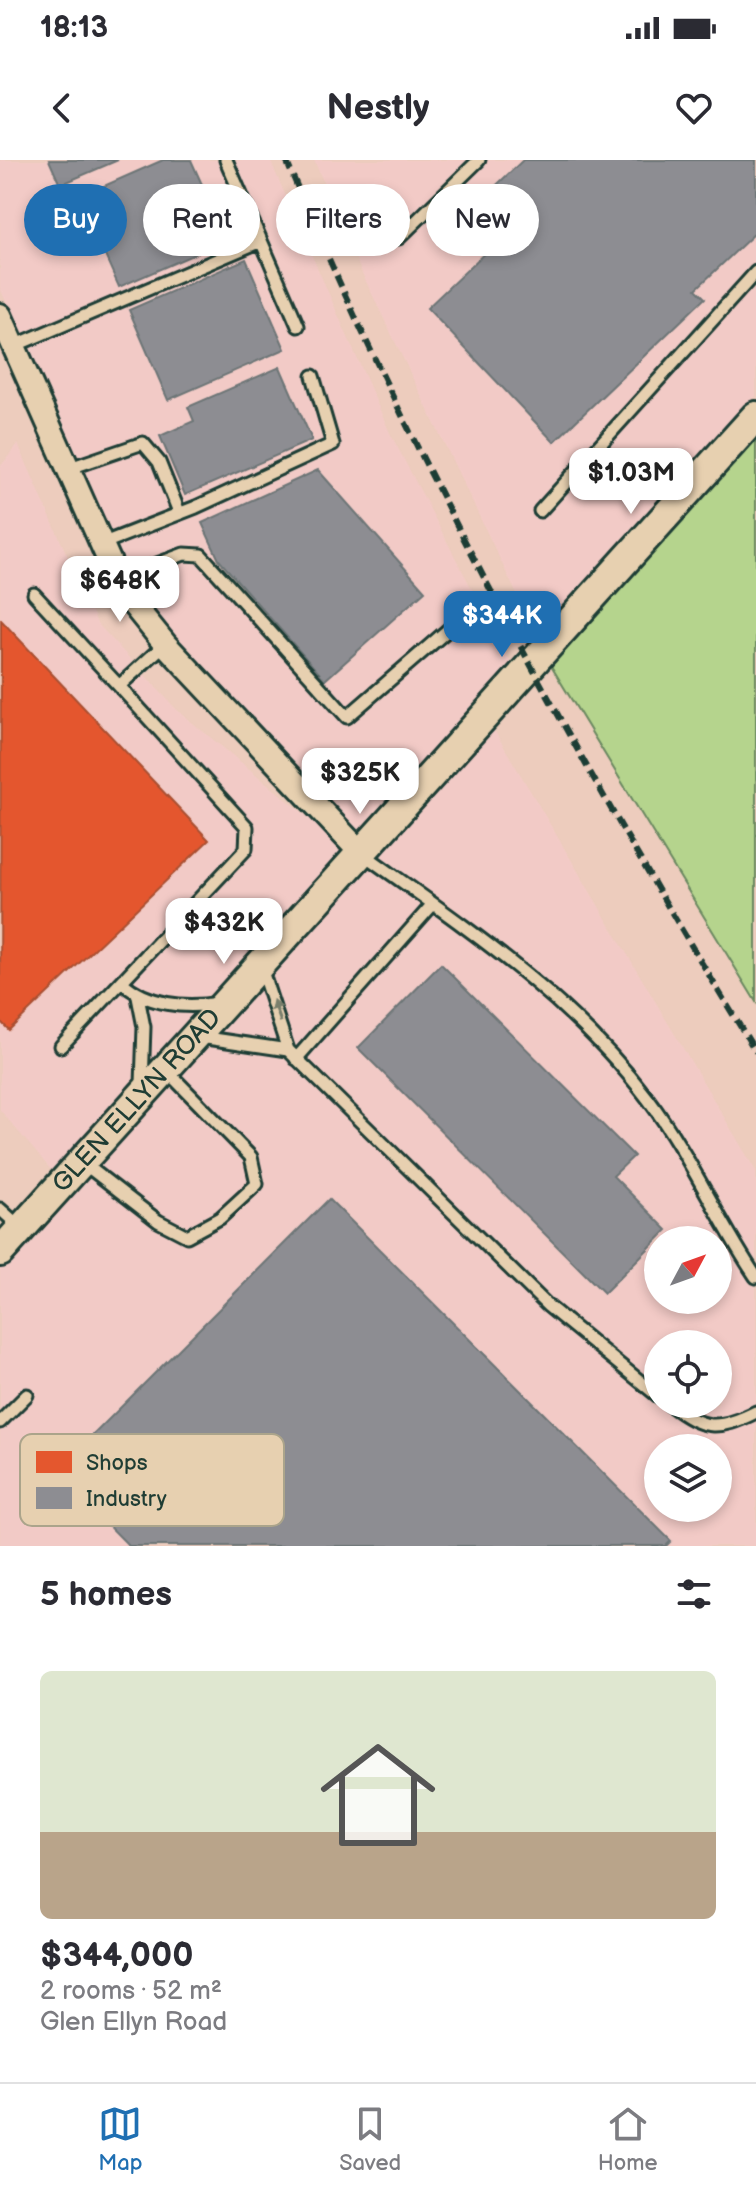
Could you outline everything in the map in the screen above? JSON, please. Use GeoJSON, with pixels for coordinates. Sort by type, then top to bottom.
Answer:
{"type":"FeatureCollection","features":[{"type":"Feature","properties":{"kind":"street"},"geometry":{"type":"LineString","coordinates":[[0,315],[123,592],[165,644],[361,853]]}},
{"type":"Feature","properties":{"kind":"street","name":"GLEN ELLYN ROAD"},"geometry":{"type":"LineString","coordinates":[[0,1252],[756,416]]}},
{"type":"Feature","properties":{"kind":"lane"},"geometry":{"type":"LineString","coordinates":[[226,160],[298,326]]}},
{"type":"Feature","properties":{"kind":"lane"},"geometry":{"type":"LineString","coordinates":[[410,227],[479,160]]}},
{"type":"Feature","properties":{"kind":"lane"},"geometry":{"type":"LineString","coordinates":[[14,346],[261,241]]}},
{"type":"Feature","properties":{"kind":"lane"},"geometry":{"type":"LineString","coordinates":[[540,511],[756,272]]}},
{"type":"Feature","properties":{"kind":"lane"},"geometry":{"type":"LineString","coordinates":[[101,544],[333,444],[313,376]]}},
{"type":"Feature","properties":{"kind":"lane"},"geometry":{"type":"LineString","coordinates":[[67,469],[143,443],[159,462],[179,512]]}},
{"type":"Feature","properties":{"kind":"lane"},"geometry":{"type":"LineString","coordinates":[[117,579],[184,554],[201,555],[347,717],[457,622]]}},
{"type":"Feature","properties":{"kind":"lane"},"geometry":{"type":"LineString","coordinates":[[34,594],[247,827],[246,849],[238,860],[61,1046]]}},
{"type":"Feature","properties":{"kind":"lane"},"geometry":{"type":"LineString","coordinates":[[119,686],[165,644]]}},
{"type":"Feature","properties":{"kind":"lane"},"geometry":{"type":"LineString","coordinates":[[361,853],[528,973],[629,1077],[679,1143],[733,1243],[756,1277]]}},
{"type":"Feature","properties":{"kind":"lane"},"geometry":{"type":"LineString","coordinates":[[292,1055],[433,904]]}},
{"type":"Feature","properties":{"kind":"lane"},"geometry":{"type":"LineString","coordinates":[[260,965],[292,1055],[548,1306],[644,1385]]}},
{"type":"Feature","properties":{"kind":"lane"},"geometry":{"type":"LineString","coordinates":[[122,982],[138,997],[201,1006],[226,1002]]}},
{"type":"Feature","properties":{"kind":"lane"},"geometry":{"type":"LineString","coordinates":[[138,997],[145,1064],[140,1097]]}},
{"type":"Feature","properties":{"kind":"lane"},"geometry":{"type":"LineString","coordinates":[[195,1036],[292,1055]]}},
{"type":"Feature","properties":{"kind":"lane"},"geometry":{"type":"LineString","coordinates":[[81,1162],[158,1221],[187,1236],[220,1218],[257,1184],[251,1157],[165,1069]]}},
{"type":"Feature","properties":{"kind":"lane"},"geometry":{"type":"LineString","coordinates":[[0,1209],[21,1228]]}},
{"type":"Feature","properties":{"kind":"lane"},"geometry":{"type":"LineString","coordinates":[[0,1422],[27,1395]]}},
{"type":"Feature","properties":{"kind":"lane"},"geometry":{"type":"LineString","coordinates":[[690,1418],[714,1427],[729,1425],[756,1412]]}},
{"type":"Feature","properties":{"kind":"shaded area"},"geometry":{"type":"Polygon","coordinates":[[[0,160],[270,160],[281,184],[276,184],[276,256],[312,256],[390,433],[515,671],[363,839],[131,586],[0,288],[0,160]]]}},
{"type":"Feature","properties":{"kind":"shaded area"},"geometry":{"type":"Polygon","coordinates":[[[314,160],[756,160],[756,396],[537,636],[355,256],[410,256],[410,184],[324,184],[314,160]]]}},
{"type":"Feature","properties":{"kind":"shaded area"},"geometry":{"type":"Polygon","coordinates":[[[18,444],[97,623],[178,711],[350,851],[58,1178],[0,1110],[0,467],[18,444]]]}},
{"type":"Feature","properties":{"kind":"shaded area"},"geometry":{"type":"Polygon","coordinates":[[[494,730],[756,1171],[756,1546],[0,1546],[0,1264],[494,730]]]}},
{"type":"Feature","properties":{"kind":"green space"},"geometry":{"type":"Polygon","coordinates":[[[756,430],[756,1002],[548,661],[756,430]]]}},
{"type":"Feature","properties":{"kind":"building: Shops"},"geometry":{"type":"Polygon","coordinates":[[[1,620],[209,840],[9,1030],[0,1021],[1,620]]]}},
{"type":"Feature","properties":{"kind":"building: Industry"},"geometry":{"type":"Polygon","coordinates":[[[49,160],[118,160],[62,184],[60,184],[49,160]]]}},
{"type":"Feature","properties":{"kind":"building: Industry"},"geometry":{"type":"Polygon","coordinates":[[[163,160],[191,160],[202,184],[143,184],[143,256],[190,256],[119,287],[105,256],[127,256],[127,184],[109,184],[163,160]]]}},
{"type":"Feature","properties":{"kind":"building: Industry"},"geometry":{"type":"Polygon","coordinates":[[[523,160],[756,160],[756,232],[696,289],[705,298],[554,442],[427,308],[482,256],[539,256],[539,184],[498,184],[523,160]]]}},
{"type":"Feature","properties":{"kind":"building: Industry"},"geometry":{"type":"Polygon","coordinates":[[[246,259],[285,349],[168,400],[129,310],[246,259]]]}},
{"type":"Feature","properties":{"kind":"building: Industry"},"geometry":{"type":"Polygon","coordinates":[[[280,367],[312,440],[185,495],[160,436],[194,421],[188,407],[280,367]]]}},
{"type":"Feature","properties":{"kind":"building: Industry"},"geometry":{"type":"Polygon","coordinates":[[[318,470],[425,591],[325,680],[219,560],[202,523],[318,470]]]}},
{"type":"Feature","properties":{"kind":"building: Industry"},"geometry":{"type":"Polygon","coordinates":[[[441,964],[634,1156],[613,1176],[663,1226],[644,1226],[644,1253],[604,1293],[358,1048],[441,964]]]}},
{"type":"Feature","properties":{"kind":"building: Industry"},"geometry":{"type":"Polygon","coordinates":[[[329,1199],[644,1514],[644,1522],[652,1522],[671,1541],[666,1546],[129,1546],[109,1526],[284,1526],[284,1434],[94,1434],[329,1199]]]}},
{"type":"Feature","properties":{"kind":"railway"},"geometry":{"type":"LineString","coordinates":[[286,160],[390,390],[504,615],[626,835],[756,1052]]}}]}
